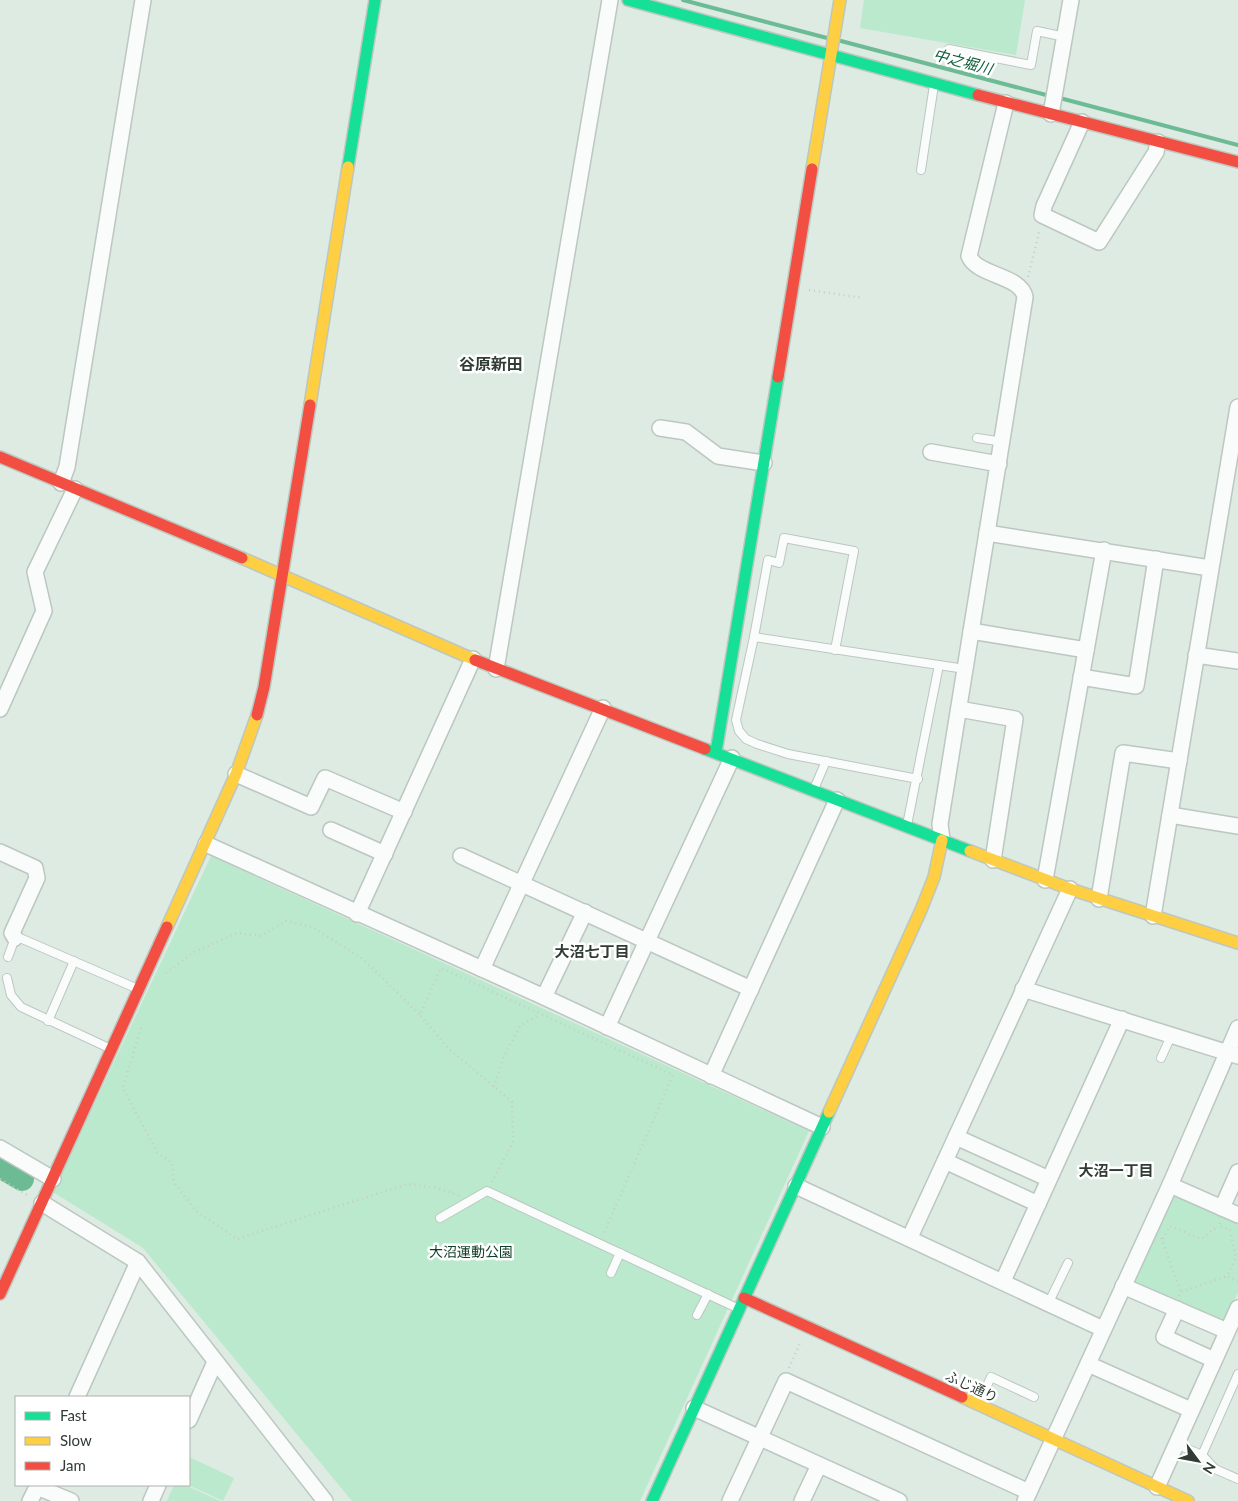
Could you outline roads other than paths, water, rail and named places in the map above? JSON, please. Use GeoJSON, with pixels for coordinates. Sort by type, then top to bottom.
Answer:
{"type":"FeatureCollection","features":[{"type":"Feature","properties":{"kind":"street"},"geometry":{"type":"LineString","coordinates":[[0,709],[44,611],[35,572],[68,487],[67,467],[143,0]]}},
{"type":"Feature","properties":{"kind":"street"},"geometry":{"type":"LineString","coordinates":[[0,1294],[206,844],[252,733],[264,687],[375,0]]}},
{"type":"Feature","properties":{"kind":"street"},"geometry":{"type":"LineString","coordinates":[[496,669],[610,0]]}},
{"type":"Feature","properties":{"kind":"street"},"geometry":{"type":"LineString","coordinates":[[628,0],[830,53],[1006,103],[1053,104],[1082,122],[1238,162]]}},
{"type":"Feature","properties":{"kind":"street"},"geometry":{"type":"LineString","coordinates":[[716,752],[793,287],[813,184],[830,53],[840,0]]}},
{"type":"Feature","properties":{"kind":"street"},"geometry":{"type":"LineString","coordinates":[[1053,104],[1071,0]]}},
{"type":"Feature","properties":{"kind":"street"},"geometry":{"type":"LineString","coordinates":[[652,1501],[921,910],[934,877],[942,840],[940,824],[987,533],[1004,442],[1025,297],[1023,289],[974,264],[969,256],[1006,103]]}},
{"type":"Feature","properties":{"kind":"street"},"geometry":{"type":"LineString","coordinates":[[1082,122],[1044,206],[1042,215],[1099,242],[1156,152],[1158,142]]}},
{"type":"Feature","properties":{"kind":"street"},"geometry":{"type":"LineString","coordinates":[[1154,916],[1238,407]]}},
{"type":"Feature","properties":{"kind":"street"},"geometry":{"type":"LineString","coordinates":[[660,428],[686,432],[718,456],[764,464]]}},
{"type":"Feature","properties":{"kind":"street"},"geometry":{"type":"LineString","coordinates":[[931,452],[1000,464]]}},
{"type":"Feature","properties":{"kind":"street"},"geometry":{"type":"LineString","coordinates":[[0,457],[281,575],[496,669],[732,758],[752,754],[814,791],[837,800],[1070,889],[1238,943]]}},
{"type":"Feature","properties":{"kind":"street"},"geometry":{"type":"LineString","coordinates":[[987,533],[1210,568]]}},
{"type":"Feature","properties":{"kind":"street"},"geometry":{"type":"LineString","coordinates":[[1045,880],[1104,550]]}},
{"type":"Feature","properties":{"kind":"street"},"geometry":{"type":"LineString","coordinates":[[1081,677],[1136,686],[1156,559]]}},
{"type":"Feature","properties":{"kind":"street"},"geometry":{"type":"LineString","coordinates":[[971,631],[1086,650]]}},
{"type":"Feature","properties":{"kind":"street"},"geometry":{"type":"LineString","coordinates":[[1196,655],[1238,661]]}},
{"type":"Feature","properties":{"kind":"street"},"geometry":{"type":"LineString","coordinates":[[357,914],[473,659]]}},
{"type":"Feature","properties":{"kind":"street"},"geometry":{"type":"LineString","coordinates":[[482,969],[603,708]]}},
{"type":"Feature","properties":{"kind":"street"},"geometry":{"type":"LineString","coordinates":[[959,710],[1015,719],[993,860]]}},
{"type":"Feature","properties":{"kind":"street"},"geometry":{"type":"LineString","coordinates":[[1099,899],[1124,753],[1179,761]]}},
{"type":"Feature","properties":{"kind":"street"},"geometry":{"type":"LineString","coordinates":[[607,1027],[732,758]]}},
{"type":"Feature","properties":{"kind":"street"},"geometry":{"type":"LineString","coordinates":[[236,774],[311,807],[326,778],[404,812]]}},
{"type":"Feature","properties":{"kind":"street"},"geometry":{"type":"LineString","coordinates":[[711,1076],[837,800]]}},
{"type":"Feature","properties":{"kind":"street"},"geometry":{"type":"LineString","coordinates":[[1170,815],[1238,826]]}},
{"type":"Feature","properties":{"kind":"street"},"geometry":{"type":"LineString","coordinates":[[331,830],[385,854]]}},
{"type":"Feature","properties":{"kind":"street"},"geometry":{"type":"LineString","coordinates":[[206,844],[357,914],[544,997],[822,1127]]}},
{"type":"Feature","properties":{"kind":"street"},"geometry":{"type":"LineString","coordinates":[[0,852],[35,868],[37,872],[37,878],[12,933],[15,938]]}},
{"type":"Feature","properties":{"kind":"street"},"geometry":{"type":"LineString","coordinates":[[461,856],[649,940],[751,989]]}},
{"type":"Feature","properties":{"kind":"street"},"geometry":{"type":"LineString","coordinates":[[910,1237],[1070,889]]}},
{"type":"Feature","properties":{"kind":"street"},"geometry":{"type":"LineString","coordinates":[[544,997],[585,912]]}},
{"type":"Feature","properties":{"kind":"street"},"geometry":{"type":"LineString","coordinates":[[1023,989],[1233,1054]]}},
{"type":"Feature","properties":{"kind":"street"},"geometry":{"type":"LineString","coordinates":[[1003,1281],[1122,1019]]}},
{"type":"Feature","properties":{"kind":"street"},"geometry":{"type":"LineString","coordinates":[[730,1501],[786,1381],[1027,1497],[1123,1286],[1233,1054],[1238,1028]]}},
{"type":"Feature","properties":{"kind":"street"},"geometry":{"type":"LineString","coordinates":[[956,1136],[1049,1179]]}},
{"type":"Feature","properties":{"kind":"street"},"geometry":{"type":"LineString","coordinates":[[0,1148],[53,1179]]}},
{"type":"Feature","properties":{"kind":"street"},"geometry":{"type":"LineString","coordinates":[[945,1161],[1038,1204]]}},
{"type":"Feature","properties":{"kind":"street"},"geometry":{"type":"LineString","coordinates":[[1170,1185],[1228,1211],[1238,1172]]}},
{"type":"Feature","properties":{"kind":"street"},"geometry":{"type":"LineString","coordinates":[[796,1186],[910,1237],[1104,1329]]}},
{"type":"Feature","properties":{"kind":"street"},"geometry":{"type":"LineString","coordinates":[[42,1203],[138,1262],[325,1501]]}},
{"type":"Feature","properties":{"kind":"street"},"geometry":{"type":"LineString","coordinates":[[77,1396],[138,1262]]}},
{"type":"Feature","properties":{"kind":"street"},"geometry":{"type":"LineString","coordinates":[[1123,1286],[1227,1331]]}},
{"type":"Feature","properties":{"kind":"street","name":"ふじ通り"},"geometry":{"type":"LineString","coordinates":[[742,1303],[978,1405],[1188,1501]]}},
{"type":"Feature","properties":{"kind":"street"},"geometry":{"type":"LineString","coordinates":[[1157,1487],[1238,1308]]}},
{"type":"Feature","properties":{"kind":"street"},"geometry":{"type":"LineString","coordinates":[[1175,1309],[1164,1337],[1214,1360]]}},
{"type":"Feature","properties":{"kind":"street"},"geometry":{"type":"LineString","coordinates":[[190,1418],[216,1362]]}},
{"type":"Feature","properties":{"kind":"street"},"geometry":{"type":"LineString","coordinates":[[1088,1364],[1191,1410]]}},
{"type":"Feature","properties":{"kind":"street"},"geometry":{"type":"LineString","coordinates":[[694,1408],[818,1465],[878,1496],[900,1501]]}},
{"type":"Feature","properties":{"kind":"street"},"geometry":{"type":"LineString","coordinates":[[802,1501],[818,1465]]}},
{"type":"Feature","properties":{"kind":"street"},"geometry":{"type":"LineString","coordinates":[[30,1501],[37,1486],[71,1501]]}},
{"type":"Feature","properties":{"kind":"street"},"geometry":{"type":"LineString","coordinates":[[151,1501],[158,1486]]}},
{"type":"Feature","properties":{"kind":"lane"},"geometry":{"type":"LineString","coordinates":[[949,49],[1031,65],[1037,31],[1065,37]]}},
{"type":"Feature","properties":{"kind":"lane"},"geometry":{"type":"LineString","coordinates":[[920,170],[934,82]]}},
{"type":"Feature","properties":{"kind":"lane"},"geometry":{"type":"LineString","coordinates":[[977,438],[1004,442]]}},
{"type":"Feature","properties":{"kind":"lane"},"geometry":{"type":"LineString","coordinates":[[835,650],[854,551],[784,538],[779,562],[768,560],[736,720],[739,731],[746,739],[752,754],[826,761],[918,779]]}},
{"type":"Feature","properties":{"kind":"lane"},"geometry":{"type":"LineString","coordinates":[[754,637],[965,669]]}},
{"type":"Feature","properties":{"kind":"lane"},"geometry":{"type":"LineString","coordinates":[[907,826],[918,779],[939,665]]}},
{"type":"Feature","properties":{"kind":"lane"},"geometry":{"type":"LineString","coordinates":[[814,791],[826,761]]}},
{"type":"Feature","properties":{"kind":"lane"},"geometry":{"type":"LineString","coordinates":[[8,957],[15,938],[20,938],[140,990]]}},
{"type":"Feature","properties":{"kind":"lane"},"geometry":{"type":"LineString","coordinates":[[48,1021],[74,961]]}},
{"type":"Feature","properties":{"kind":"lane"},"geometry":{"type":"LineString","coordinates":[[7,978],[11,995],[20,1007],[113,1049]]}},
{"type":"Feature","properties":{"kind":"lane"},"geometry":{"type":"LineString","coordinates":[[1161,1058],[1172,1034]]}},
{"type":"Feature","properties":{"kind":"lane"},"geometry":{"type":"LineString","coordinates":[[440,1218],[487,1191],[708,1294],[742,1303]]}},
{"type":"Feature","properties":{"kind":"lane"},"geometry":{"type":"LineString","coordinates":[[611,1273],[620,1253]]}},
{"type":"Feature","properties":{"kind":"lane"},"geometry":{"type":"LineString","coordinates":[[1049,1302],[1068,1263]]}},
{"type":"Feature","properties":{"kind":"lane"},"geometry":{"type":"LineString","coordinates":[[697,1315],[708,1294]]}},
{"type":"Feature","properties":{"kind":"lane"},"geometry":{"type":"LineString","coordinates":[[1202,1455],[1238,1374]]}},
{"type":"Feature","properties":{"kind":"lane"},"geometry":{"type":"LineString","coordinates":[[978,1405],[991,1377],[1034,1396]]}},
{"type":"Feature","properties":{"kind":"lane"},"geometry":{"type":"LineString","coordinates":[[1176,1444],[1202,1455],[1215,1469],[1238,1479]]}},
{"type":"Feature","properties":{"kind":"waterway","name":"中之堀川"},"geometry":{"type":"LineString","coordinates":[[683,0],[827,38]]}},
{"type":"Feature","properties":{"kind":"waterway","name":"中之堀川"},"geometry":{"type":"LineString","coordinates":[[841,41],[1050,96]]}},
{"type":"Feature","properties":{"kind":"waterway","name":"中之堀川"},"geometry":{"type":"LineString","coordinates":[[1056,97],[1238,145]]}},
{"type":"Feature","properties":{"kind":"waterway"},"geometry":{"type":"LineString","coordinates":[[0,1166],[22,1179]]}},
{"type":"Feature","properties":{"kind":"district","name":"谷原新田"},"geometry":{"type":"Point","coordinates":[491,363]}},
{"type":"Feature","properties":{"kind":"district","name":"大沼七丁目"},"geometry":{"type":"Point","coordinates":[592,951]}},
{"type":"Feature","properties":{"kind":"district","name":"大沼一丁目"},"geometry":{"type":"Point","coordinates":[1116,1170]}},
{"type":"Feature","properties":{"kind":"park label","name":"大沼運動公園"},"geometry":{"type":"Point","coordinates":[471,1251]}}]}
